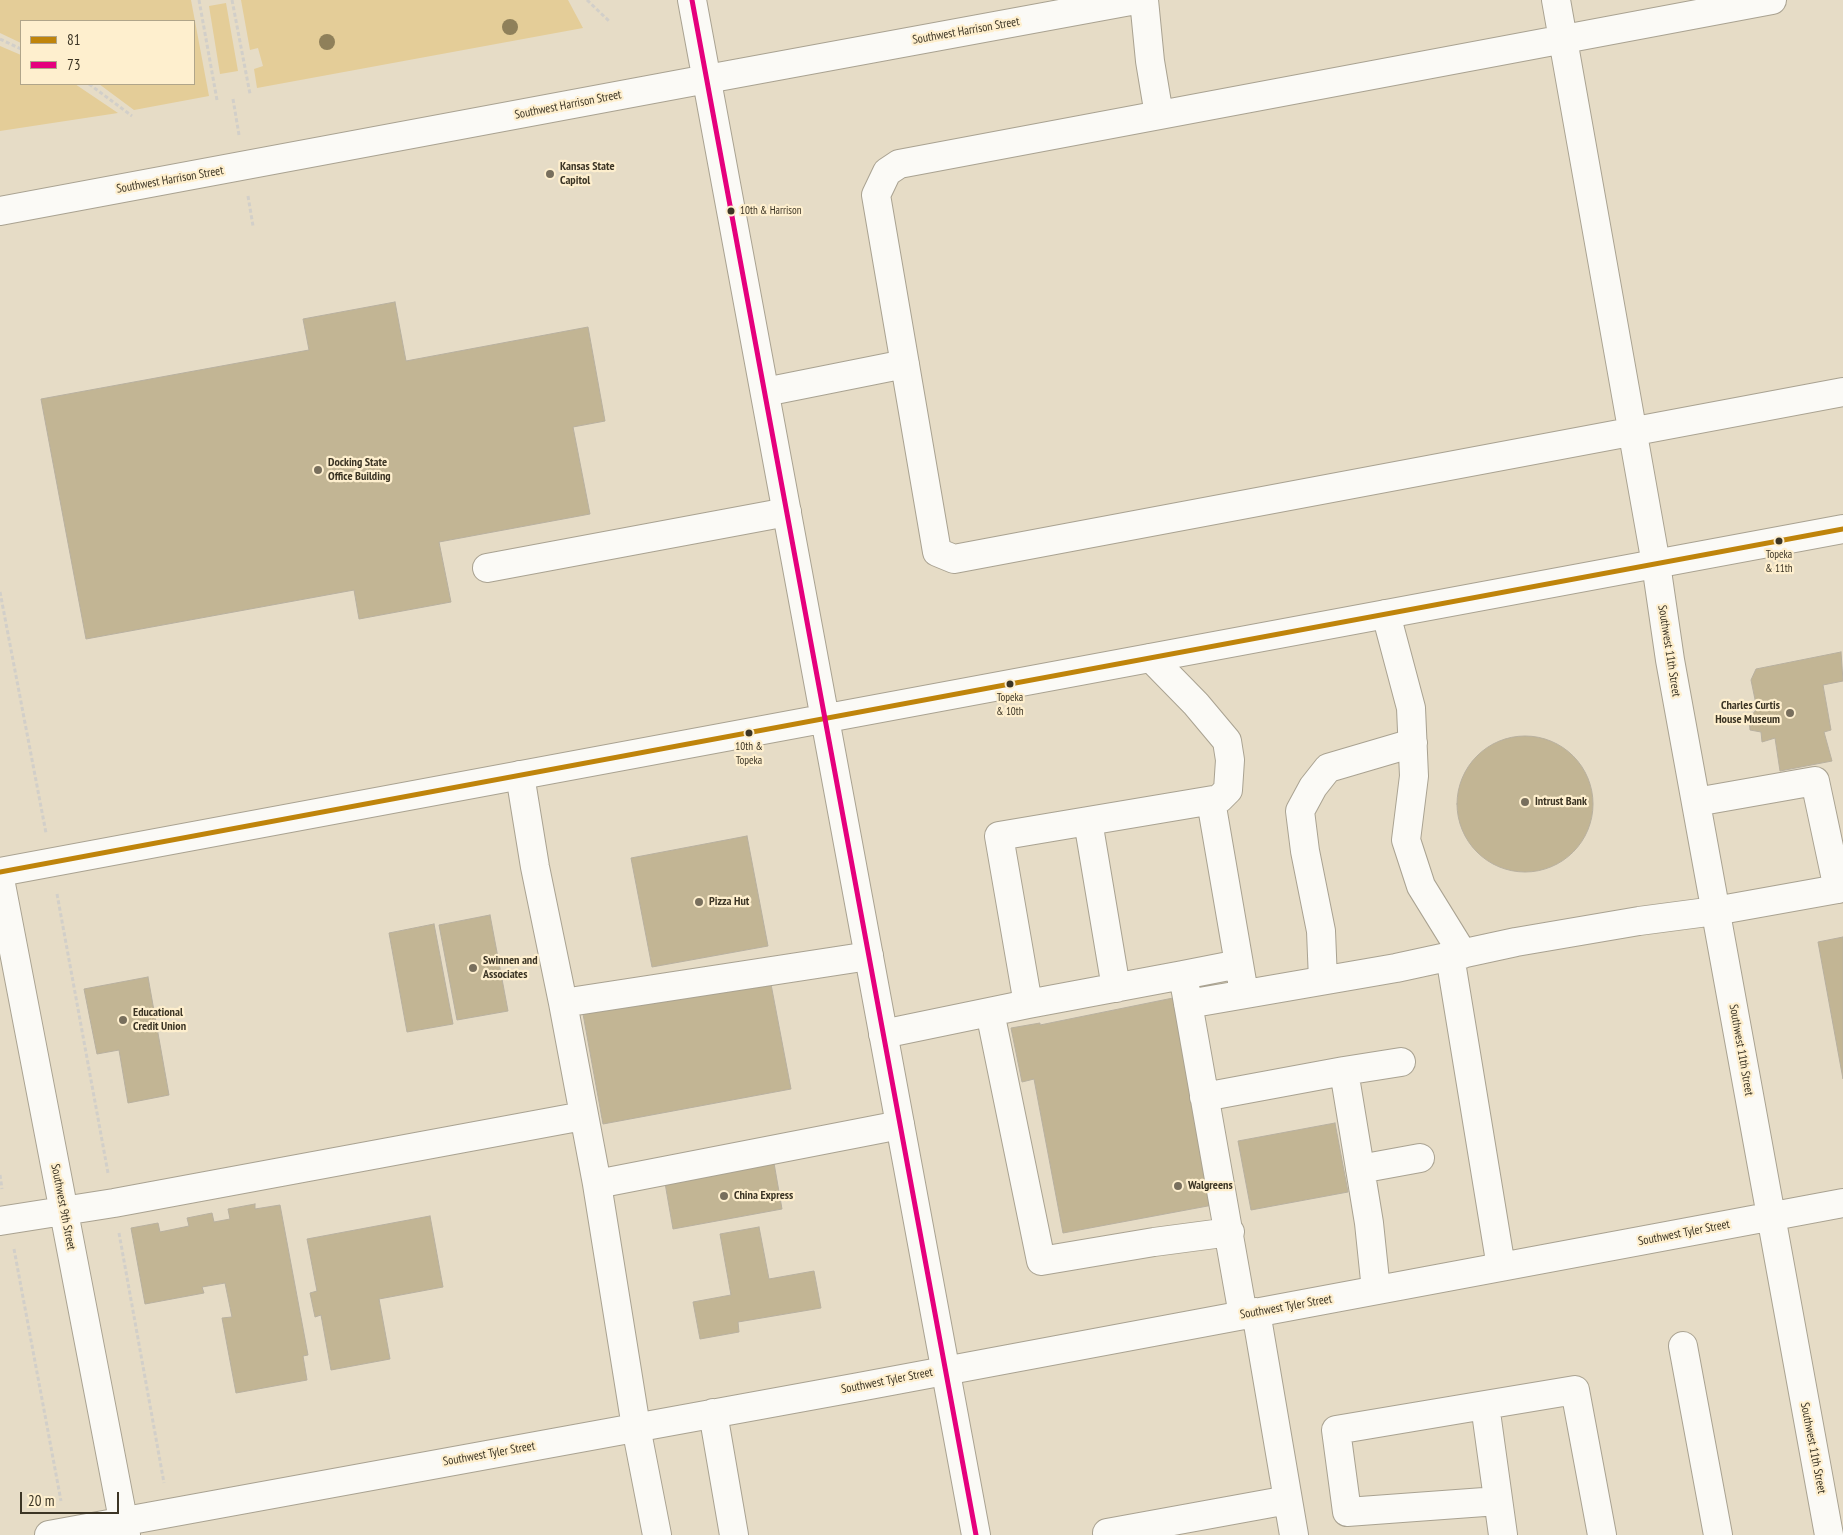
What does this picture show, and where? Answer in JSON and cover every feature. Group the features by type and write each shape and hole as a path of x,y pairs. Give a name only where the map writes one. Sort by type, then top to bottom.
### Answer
{"main road":[{"path":"692,0 976,1535"},
{"name":"Southwest Harrison Street","path":"0,211 1136,0"},
{"path":"1144,0 1150,61 1159,115"},
{"name":"Southwest 11th Street","path":"1556,0 1656,564 1670,660 1829,1535"},
{"path":"1772,0 899,164 887,172 876,195 937,552 954,559 1843,392"},
{"path":"765,392 905,364"},
{"path":"486,568 787,512"},
{"path":"0,872 1843,530"},
{"path":"1386,614 1411,708 1414,776 1406,840 1421,886 1456,955 1501,1267"},
{"path":"1028,1004 999,836 1211,801 1219,799 1228,790 1230,760 1227,742 1196,704 1151,658"},
{"path":"1323,980 1322,931 1305,851 1300,811 1313,787 1328,768 1413,743"},
{"path":"520,775 535,867 597,1184 636,1427 657,1535"},
{"path":"1188,1004 1396,968 1516,942 1715,911 1840,888 1815,782 1696,802"},
{"path":"1211,801 1244,993"},
{"path":"1088,821 1116,988"},
{"name":"Southwest 9th Street","path":"0,880 125,1528"},
{"path":"563,1003 869,956"},
{"path":"883,1034 1239,964"},
{"path":"1183,975 1204,1097 1217,1229 1250,1313 1294,1535"},
{"path":"990,1012 1040,1261 1159,1236 1217,1229"},
{"path":"1204,1097 1401,1062"},
{"path":"1344,1071 1360,1169 1376,1290"},
{"path":"4,1220 114,1203 584,1116"},
{"path":"597,1184 900,1125"},
{"path":"1360,1169 1420,1158"},
{"name":"Southwest Tyler Street","path":"58,1533 125,1528 169,1513 1843,1203"},
{"path":"1683,1346 1718,1535"},
{"path":"1498,1501 1347,1512 1336,1430 1575,1390 1602,1535"},
{"path":"1485,1405 1503,1535"},
{"path":"713,1413 734,1535"},
{"path":"1107,1533 1288,1500"},
{"path":"1835,1535 1843,1534"}],"path":[{"path":"199,0 217,100"},
{"path":"232,0 250,94"},
{"path":"587,0 609,22"},
{"path":"0,39 20,49"},
{"path":"90,85 132,116"},
{"path":"0,592 114,1203 169,1513"},
{"path":"0,1174 4,1220 58,1533"}],"shaded area":[{"path":"0,0 191,0 195,20 20,20 20,43 0,33"},
{"path":"241,0 568,0 583,28 257,88 254,69 263,66 258,48 250,50"},
{"path":"226,3 238,71 220,74 209,6"},
{"path":"195,21 209,96 134,110 100,85 195,85"},
{"path":"0,46 20,55 20,85 76,85 118,113 0,131"}],"building":[{"name":"Docking State Office Building","path":"395,302 406,361 588,327 605,421 573,427 590,514 439,542 451,602 359,619 354,590 86,639 41,399 309,350 303,319"},
{"name":"Charles Curtis House Museum","path":"1841,652 1843,681 1823,685 1831,730 1824,732 1832,761 1780,771 1775,738 1762,742 1761,732 1750,730 1749,718 1757,709 1751,680 1756,669"},
{"name":"Intrust Bank","path":"1525,736 1551,741 1563,747 1573,756 1582,766 1588,778 1593,804 1588,830 1582,842 1573,852 1563,861 1551,867 1525,872 1499,867 1487,861 1477,852 1468,842 1462,830 1457,804 1462,778 1468,766 1477,756 1487,747 1499,741"},
{"name":"Pizza Hut","path":"747,836 768,946 652,967 631,858"},
{"name":"Swinnen and Associates","path":"490,915 508,1011 457,1020 439,925"},
{"path":"434,924 453,1024 407,1032 389,933"},
{"path":"1843,937 1843,1079 1818,942"},
{"name":"Educational Credit Union","path":"148,977 169,1095 128,1103 119,1050 97,1054 84,989"},
{"path":"770,979 791,1089 603,1124 583,1014"},
{"name":"Walgreens","path":"1173,998 1213,1205 1063,1233 1034,1079 1022,1082 1011,1028 1040,1023 1040,1025"},
{"path":"1335,1123 1348,1192 1251,1210 1238,1141"},
{"name":"China Express","path":"774,1163 782,1209 673,1229 665,1183"},
{"path":"255,1204 255,1209 280,1205 308,1355 303,1356 307,1380 236,1393 222,1318 232,1317 225,1283 202,1287 204,1293 145,1304 131,1228 158,1223 160,1232 189,1226 187,1218 212,1213 214,1222 230,1219 228,1209"},
{"path":"430,1216 443,1287 379,1299 390,1359 331,1370 321,1315 315,1317 310,1293 317,1291 307,1239"},
{"path":"759,1227 769,1279 814,1271 821,1308 738,1322 739,1332 700,1339 693,1302 731,1295 720,1234"}],"transit line":[{"name":"73","path":"692,0 976,1535"},
{"name":"81","path":"0,872 1843,529"}],"place":[{"name":"Kansas State Capitol","path":"550,174"},
{"name":"10th & Harrison","path":"731,211"},
{"name":"Docking State Office Building","path":"318,470"},
{"name":"Topeka & 11th","path":"1779,541"},
{"name":"Topeka & 10th","path":"1010,684"},
{"name":"Charles Curtis House Museum","path":"1790,713"},
{"name":"10th & Topeka","path":"749,733"},
{"name":"Intrust Bank","path":"1525,802"},
{"name":"Pizza Hut","path":"699,902"},
{"name":"Swinnen and Associates","path":"473,968"},
{"name":"Educational Credit Union","path":"123,1020"},
{"name":"Walgreens","path":"1178,1186"},
{"name":"China Express","path":"724,1196"}]}
